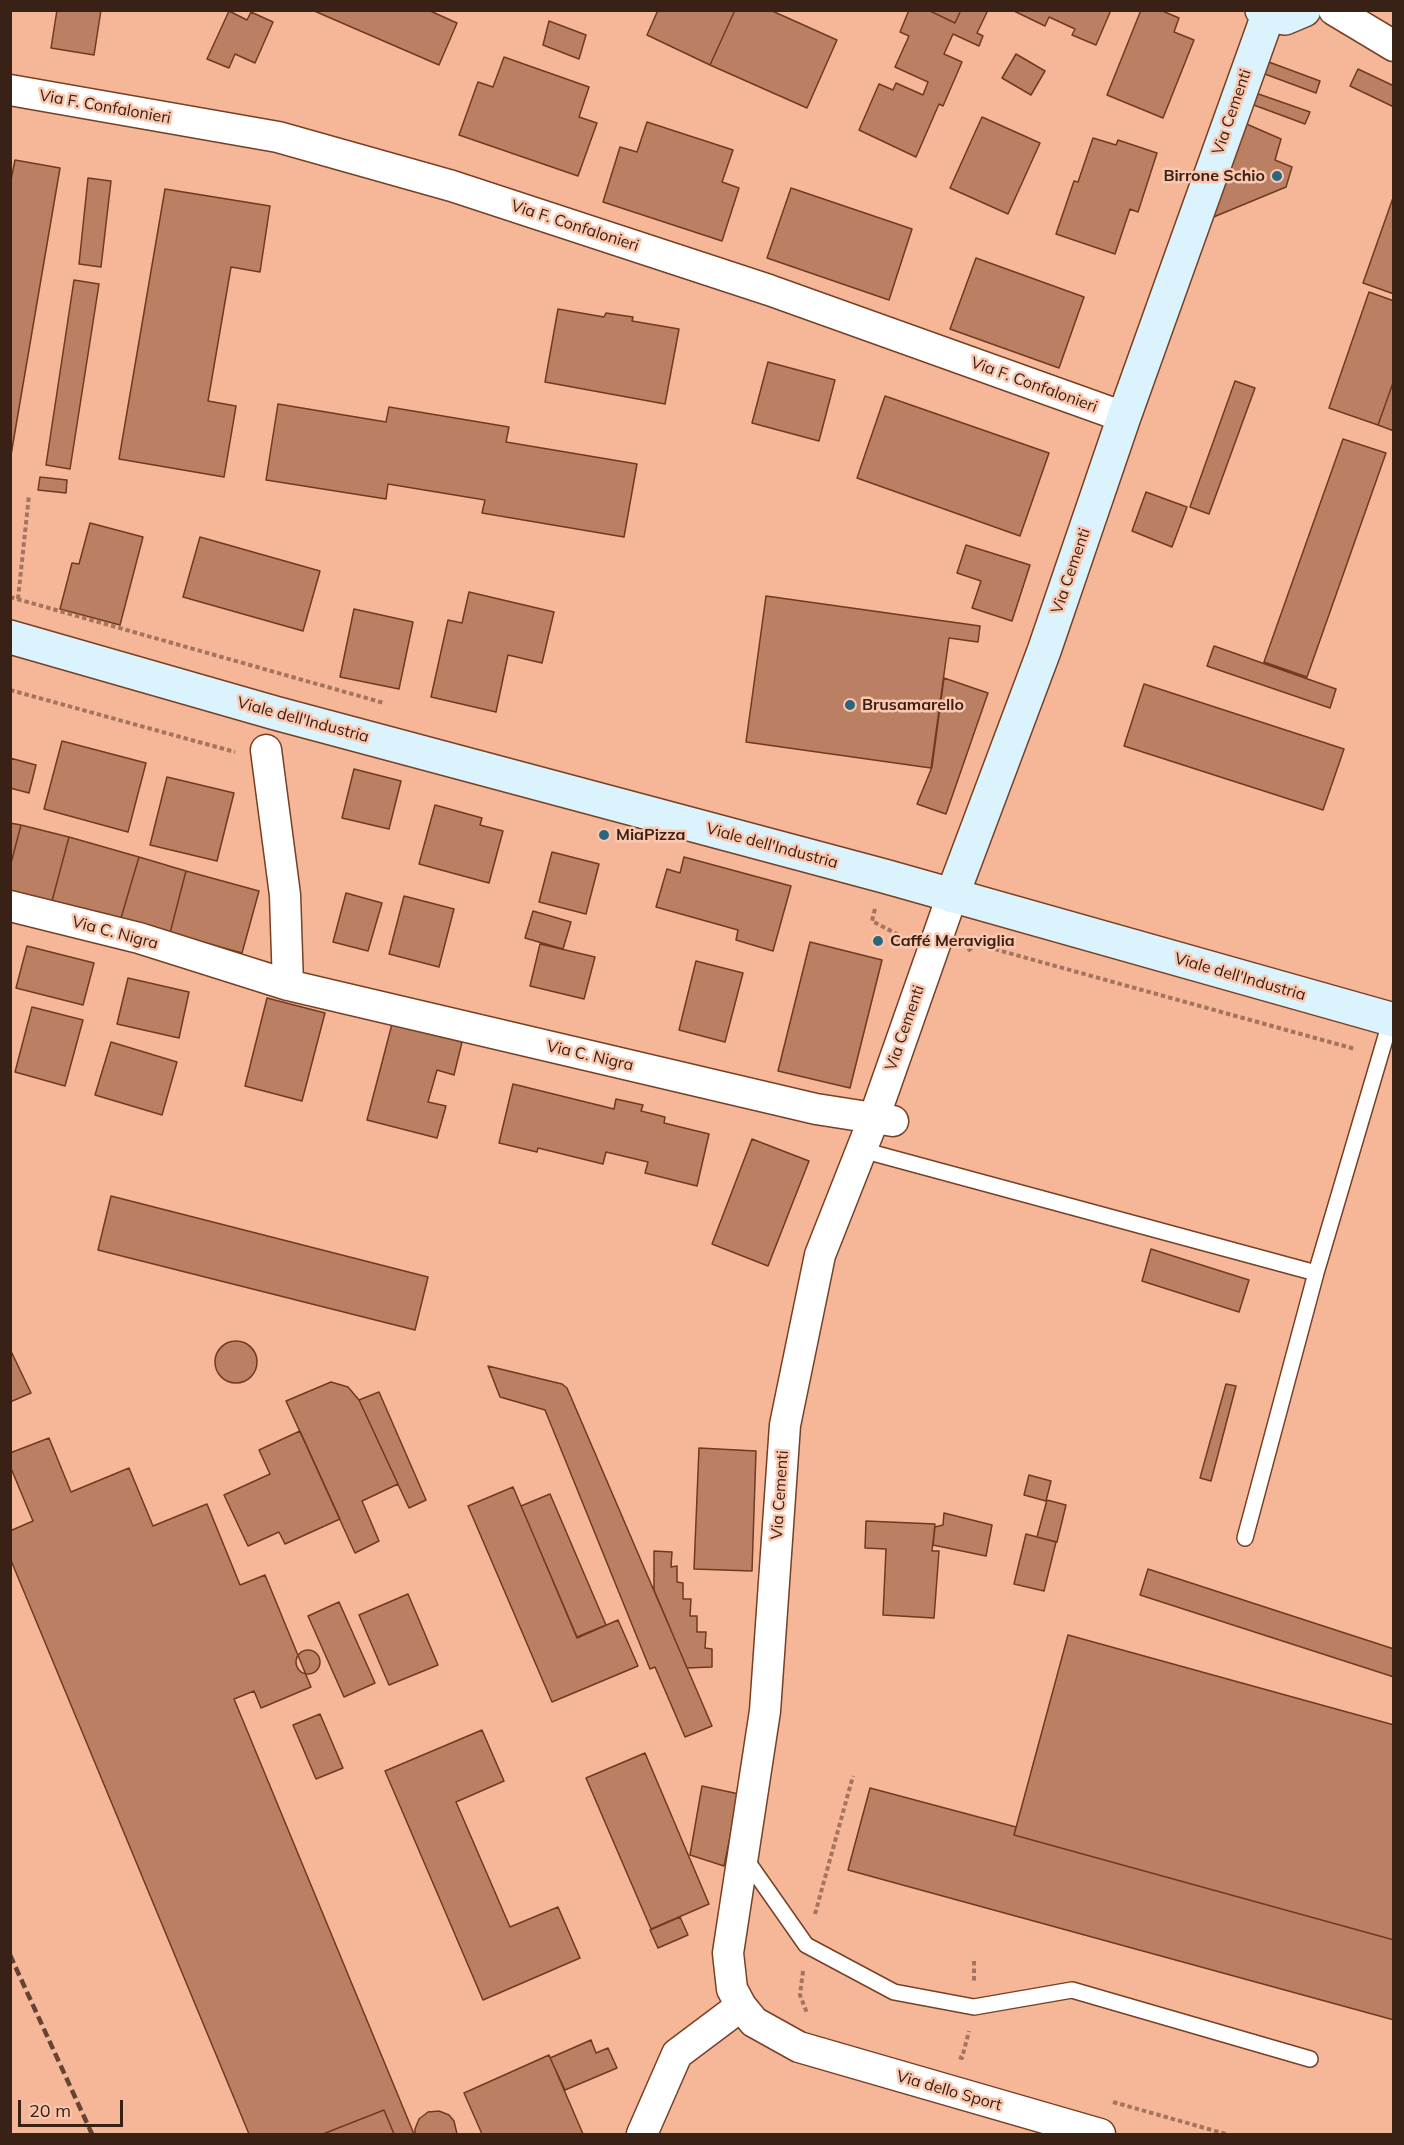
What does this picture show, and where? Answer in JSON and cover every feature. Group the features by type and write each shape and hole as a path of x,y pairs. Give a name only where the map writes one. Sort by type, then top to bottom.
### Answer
{"main road":[{"path":"1265,13 1285,18 1304,10"},
{"name":"Via Cementi","path":"952,896 1044,651 1265,13"},
{"name":"Viale dell'Industria","path":"10,637 275,713 952,896 1393,1020"}],"street":[{"path":"1334,10 1394,46"},
{"name":"Via F. Confalonieri","path":"10,90 278,137 452,186 769,290 1124,417"},
{"path":"267,755 285,895 288,985"},
{"name":"Via Cementi","path":"799,2047 754,2022 741,2006 732,1989 728,1953 765,1711 785,1425 820,1256 862,1150 884,1120 952,896"},
{"name":"Via C. Nigra","path":"10,906 139,938 288,985 816,1109 884,1120"},
{"path":"642,2134 677,2054 741,2006"},
{"name":"Via dello Sport","path":"799,2047 1100,2134"}],"lane":[{"path":"1245,1538 1316,1273 1380,1056 1393,1020"},
{"path":"862,1150 1316,1273"},
{"path":"743,1856 806,1945 894,1992 974,2007 1072,1990 1310,2059"}],"path":[{"path":"10,597 18,599 29,495"},
{"path":"10,690 267,755"},
{"path":"959,957 976,944 1380,1056"},
{"path":"799,2047 809,2018 800,1995 806,1945 853,1776"},
{"path":"951,2055 962,2058 974,2007 974,1961"}],"building":[{"path":"57,10 101,10 94,55 51,48"},
{"path":"312,10 428,10 457,23 439,65"},
{"path":"658,10 735,10 710,65 647,35"},
{"path":"735,10 770,10 837,40 807,108 710,65"},
{"path":"909,10 928,10 955,23 961,10 988,10 977,33 983,36 979,46 953,34 944,54 962,62 943,106 939,104 916,157 859,130 879,84 893,90 896,83 923,95 928,82 895,67 909,36 900,32"},
{"path":"928,10 961,10 955,23"},
{"path":"1012,10 1111,10 1096,45 1072,35 1075,29 1049,17 1045,26"},
{"path":"1141,10 1160,10 1179,18 1174,32 1194,40 1163,118 1107,95"},
{"path":"229,11 247,20 251,12 273,22 255,63 235,54 229,68 207,59"},
{"path":"549,21 586,35 579,59 543,45"},
{"path":"1016,54 1045,71 1031,95 1002,78"},
{"path":"504,57 589,87 579,117 597,123 578,176 459,135 478,82 493,87"},
{"path":"1258,58 1320,81 1316,93 1254,70"},
{"path":"1358,69 1394,86 1394,107 1350,86"},
{"path":"1247,90 1310,112 1305,124 1243,101"},
{"path":"982,117 1040,143 1008,214 950,188"},
{"path":"1235,119 1281,139 1275,160 1292,167 1286,187 1199,223"},
{"path":"647,122 733,150 722,182 739,188 722,241 603,202 620,147 637,152"},
{"path":"1093,138 1116,145 1118,140 1157,153 1138,212 1130,209 1115,254 1056,234 1074,181 1078,182"},
{"path":"15,160 60,168 11,455 10,185"},
{"path":"88,178 111,181 101,267 79,264"},
{"path":"791,188 912,229 889,300 767,258"},
{"path":"165,189 270,206 260,272 231,267 208,401 236,406 224,477 119,459"},
{"path":"1394,195 1394,294 1363,283"},
{"path":"976,258 1084,297 1059,368 950,329"},
{"path":"74,280 99,284 70,469 46,465"},
{"path":"1369,292 1394,301 1394,380 1378,425 1329,408"},
{"path":"558,309 604,317 606,313 633,317 632,321 679,329 665,404 545,382"},
{"path":"768,362 835,380 819,441 752,423"},
{"path":"1394,380 1394,431 1378,425"},
{"path":"1235,381 1255,388 1209,514 1190,507"},
{"path":"885,396 1049,453 1020,536 857,478"},
{"path":"278,404 386,422 389,407 509,427 506,442 637,464 624,537 482,513 485,500 388,484 386,499 266,480"},
{"path":"1343,439 1386,453 1307,677 1264,662"},
{"path":"40,477 67,480 66,493 38,490"},
{"path":"1146,492 1187,507 1172,547 1132,531"},
{"path":"90,523 143,537 120,625 60,609 72,563 79,564"},
{"path":"200,537 320,571 303,631 183,597"},
{"path":"966,545 1030,565 1012,621 972,608 981,581 957,573"},
{"path":"469,592 554,612 542,663 508,655 496,712 431,697 448,620 462,623"},
{"path":"766,596 980,626 978,642 949,638 931,768 746,742"},
{"path":"354,609 413,622 399,689 340,677"},
{"path":"1214,646 1336,689 1330,708 1207,666"},
{"path":"944,678 988,693 946,814 917,804 932,767"},
{"path":"1144,684 1344,749 1323,810 1124,746"},
{"path":"62,741 146,763 128,832 44,809"},
{"path":"10,758 36,765 29,793 10,788"},
{"path":"354,769 401,781 389,829 342,818"},
{"path":"167,777 234,793 217,861 150,845"},
{"path":"435,805 482,818 480,825 503,831 489,883 419,864"},
{"path":"10,823 21,825 10,867"},
{"path":"21,825 69,837 52,901 10,891 10,867"},
{"path":"69,837 139,857 121,918 52,901"},
{"path":"552,852 599,864 586,914 539,902"},
{"path":"139,857 186,871 170,933 121,918"},
{"path":"684,857 791,886 773,951 736,940 738,930 656,907 667,869 680,873"},
{"path":"186,871 259,891 242,953 170,933"},
{"path":"346,893 382,903 368,951 333,942"},
{"path":"404,896 454,909 439,967 389,954"},
{"path":"533,911 571,922 563,949 525,938"},
{"path":"810,942 882,960 850,1088 778,1071"},
{"path":"540,944 595,957 584,999 530,986"},
{"path":"27,946 94,963 83,1005 16,988"},
{"path":"696,961 743,973 725,1042 679,1030"},
{"path":"128,978 189,992 179,1038 117,1024"},
{"path":"267,998 325,1013 302,1101 245,1086"},
{"path":"32,1007 83,1020 65,1086 15,1072"},
{"path":"392,1024 462,1042 454,1075 437,1070 428,1102 446,1106 437,1138 367,1120"},
{"path":"111,1042 177,1062 162,1115 95,1095"},
{"path":"513,1084 614,1109 616,1099 643,1105 641,1111 665,1117 664,1123 709,1134 697,1186 645,1173 648,1162 606,1152 603,1164 538,1148 537,1152 499,1143"},
{"path":"752,1139 809,1161 768,1266 712,1244"},
{"path":"111,1196 428,1277 415,1330 98,1250"},
{"path":"1151,1249 1249,1280 1239,1312 1142,1281"},
{"path":"236,1341 244,1342 251,1347 256,1354 256,1370 251,1377 244,1382 236,1383 228,1382 221,1377 216,1370 215,1362 216,1354 221,1347 228,1342"},
{"path":"10,1349 31,1393 10,1402"},
{"path":"488,1366 562,1384 567,1388 712,1726 685,1737 655,1667 650,1669 545,1410 500,1397"},
{"path":"331,1382 348,1387 359,1400 398,1484 362,1501 379,1541 355,1553 286,1401"},
{"path":"1226,1384 1236,1386 1211,1481 1200,1478"},
{"path":"379,1392 426,1500 409,1508 359,1400"},
{"path":"300,1431 340,1519 285,1544 279,1532 248,1546 224,1495 270,1474 259,1450"},
{"path":"49,1438 71,1492 129,1468 153,1526 207,1504 240,1585 265,1575 311,1687 261,1708 254,1691 234,1699 414,2134 394,2134 384,2110 323,2134 249,2134 10,1558 10,1531 33,1521 10,1466 10,1453"},
{"path":"699,1448 756,1451 752,1571 694,1569"},
{"path":"1029,1475 1051,1481 1046,1501 1024,1495"},
{"path":"513,1487 577,1638 618,1620 638,1666 552,1702 468,1506"},
{"path":"550,1494 606,1625 577,1637 521,1506"},
{"path":"1047,1500 1066,1505 1057,1542 1037,1537"},
{"path":"944,1513 992,1525 986,1556 933,1545 935,1527 943,1525"},
{"path":"866,1521 935,1524 932,1551 939,1551 934,1618 883,1615 886,1549 865,1548"},
{"path":"1026,1534 1056,1542 1044,1591 1014,1584"},
{"path":"654,1551 672,1552 671,1567 677,1566 677,1582 683,1583 683,1599 691,1599 690,1616 697,1616 697,1632 706,1632 705,1648 712,1649 712,1667 687,1668 654,1590"},
{"path":"1148,1569 1394,1649 1394,1677 1140,1595"},
{"path":"408,1594 438,1665 389,1685 359,1615"},
{"path":"339,1602 375,1683 344,1697 308,1616"},
{"path":"1068,1635 1394,1725 1394,1940 1014,1835"},
{"path":"308,1650 316,1654 320,1662 316,1670 308,1674 300,1670 296,1662 300,1654"},
{"path":"320,1714 343,1768 316,1779 293,1725"},
{"path":"482,1730 504,1781 456,1802 510,1927 558,1907 580,1958 483,2000 385,1771"},
{"path":"645,1753 709,1904 651,1929 586,1778"},
{"path":"702,1786 739,1794 724,1866 690,1855"},
{"path":"870,1788 1016,1827 1014,1835 1394,1940 1394,2020 848,1870"},
{"path":"680,1917 688,1935 658,1948 650,1930"},
{"path":"591,2040 596,2053 608,2048 617,2068 565,2090 550,2058"},
{"path":"549,2055 583,2134 482,2134 464,2093"},
{"path":"384,2110 394,2134 323,2134"},
{"path":"439,2111 449,2115 454,2121 457,2134 415,2134 419,2119 428,2112"}],"railway":[{"path":"10,1955 92,2134"}],"place":[{"name":"Birrone Schio","path":"1277,176"},
{"name":"Brusamarello","path":"850,705"},
{"name":"MiaPizza","path":"604,835"},
{"name":"Caffé Meraviglia","path":"878,941"}]}
